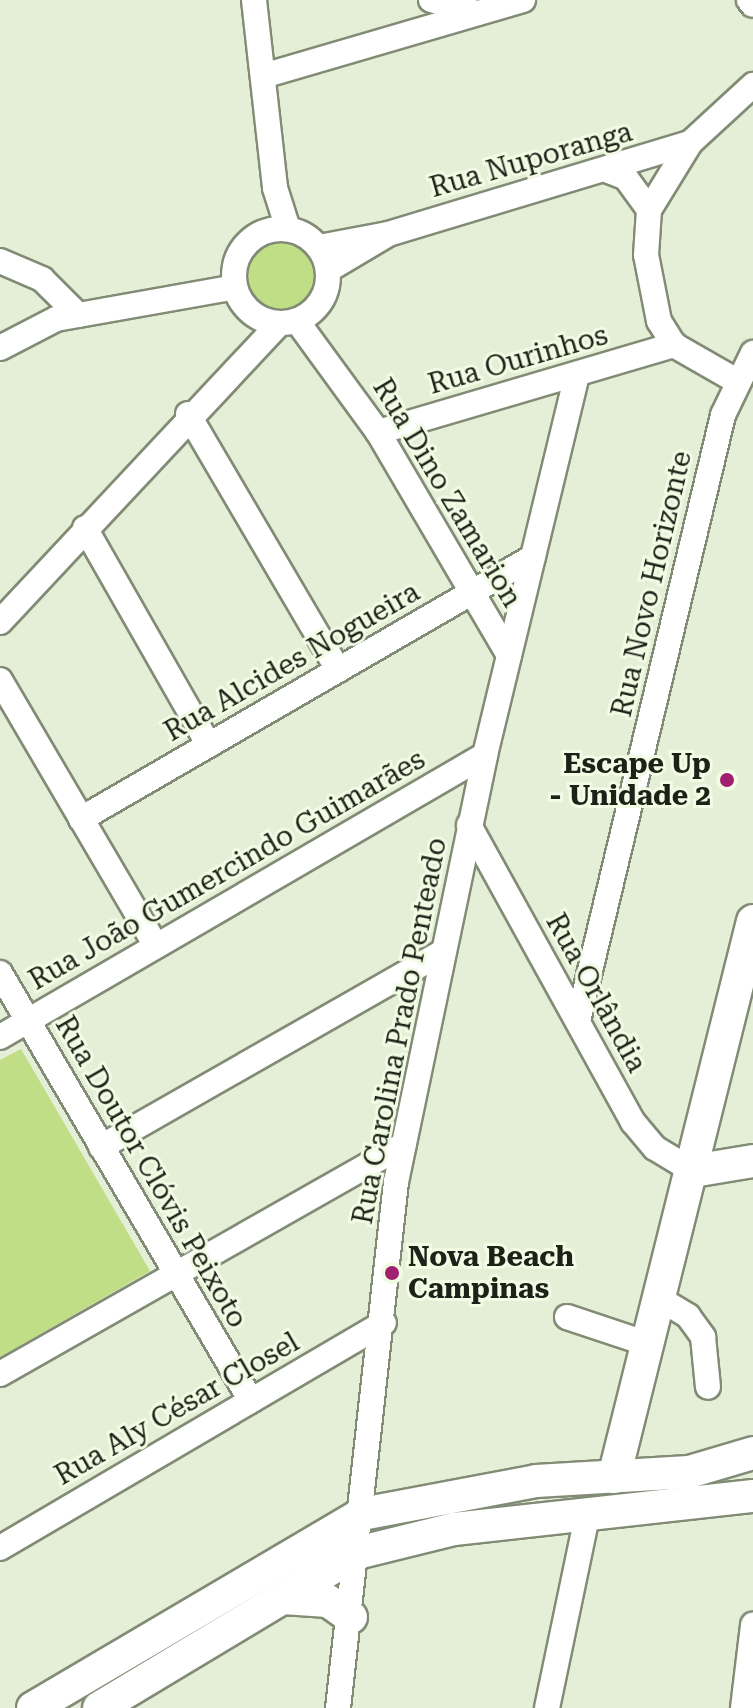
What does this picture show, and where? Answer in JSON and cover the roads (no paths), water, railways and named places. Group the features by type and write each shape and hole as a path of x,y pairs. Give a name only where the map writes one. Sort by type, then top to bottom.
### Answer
{"main road":[{"path":"614,1477 693,1171 753,921"},
{"path":"693,1171 753,1161"},
{"path":"33,1708 362,1514 449,1492 689,1472 749,1455 753,1495 454,1529 357,1553 99,1708"},
{"path":"449,1492 454,1529"},
{"path":"283,1598 328,1601 351,1617"}],"street":[{"path":"254,0 278,230"},
{"path":"431,0 479,13"},
{"path":"263,76 523,0"},
{"path":"749,0 753,5"},
{"path":"649,210 690,143 753,85"},
{"name":"Rua Nuporanga","path":"324,258 388,234 609,171 690,143"},
{"path":"609,171 632,184 649,210 651,290 674,345 735,380"},
{"path":"0,622 234,366 288,322 323,300 324,258 278,230"},
{"path":"278,230 237,259 235,287 250,312 288,322"},
{"path":"0,261 42,279 78,315"},
{"path":"0,348 24,331 78,315 235,287"},
{"name":"Rua Dino Zamarion","path":"323,300 332,363"},
{"path":"234,366 250,312"},
{"name":"Rua Dino Zamarion","path":"288,322 332,363 378,432 509,655"},
{"name":"Rua Ourinhos","path":"378,432 674,345"},
{"name":"Rua Novo Horizonte","path":"578,1021 735,380 753,353"},
{"name":"Rua Carolina Prado Penteado","path":"338,1708 351,1617 403,1145 469,825 577,374"},
{"path":"188,414 338,670"},
{"path":"85,528 209,745"},
{"name":"Rua Alcides Nogueira","path":"81,819 533,557"},
{"path":"0,680 156,946"},
{"name":"Rua João Gumercindo Guimarães","path":"0,1037 485,755"},
{"name":"Rua Orlândia","path":"469,825 633,1122 655,1148 693,1171"},
{"path":"101,1147 441,953"},
{"name":"Rua Doutor Clóvis Peixoto","path":"0,973 251,1401"},
{"path":"0,1374 403,1145"},
{"path":"660,1299 688,1316 703,1337 708,1387"},
{"path":"567,1317 648,1344"},
{"name":"Rua Aly César Closel","path":"0,1548 384,1323"},
{"path":"547,1708 587,1516"},
{"path":"743,1708 753,1625"}],"place":[{"name":"Escape Up - Unidade 2","path":"727,780"},
{"name":"Nova Beach Campinas","path":"392,1273"}]}
